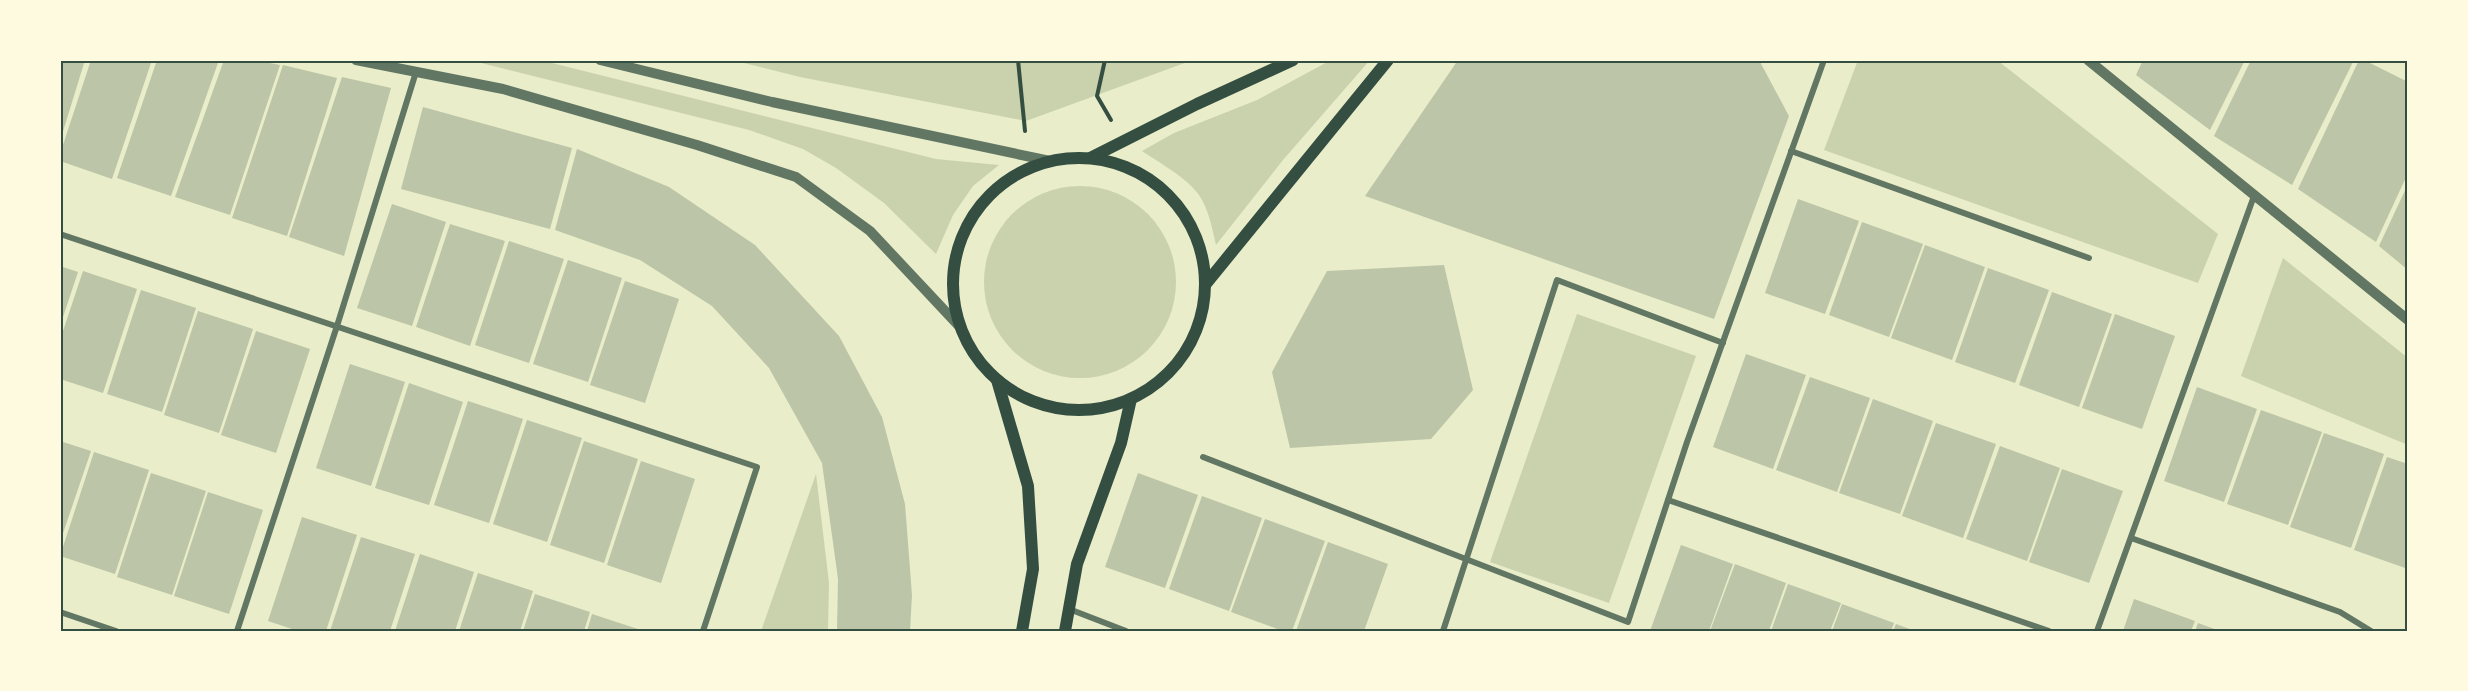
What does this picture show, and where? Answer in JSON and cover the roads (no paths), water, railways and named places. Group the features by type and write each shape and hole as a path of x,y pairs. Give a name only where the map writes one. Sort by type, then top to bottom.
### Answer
{"main road":[{"path":"1090,158 1197,104 1293,60"},
{"path":"1205,285 1388,60"},
{"path":"1090,158 1126,167 1158,186 1184,214 1200,248 1205,285 1200,320 1185,353 1162,380 1131,399 1097,409 1061,409 1027,399 997,380 975,356 960,327 952,292 955,257 967,224 989,195 1017,174 1050,161 1090,158"},
{"path":"997,380 1028,486 1033,569 1022,631"},
{"path":"1065,631 1077,564 1121,443 1131,399"}],"street":[{"path":"356,60 503,89 697,145 796,177 870,231 960,327"},
{"path":"600,60 772,102 1050,161"},
{"path":"1203,457 1628,622 1668,500 1824,60"},
{"path":"2088,60 2408,320"},
{"path":"237,631 337,326 416,72"},
{"path":"1791,151 2089,258"},
{"path":"2097,631 2254,196"},
{"path":"60,234 757,467 703,631"},
{"path":"1443,631 1557,280 1723,343"},
{"path":"1668,500 2049,631"},
{"path":"2131,538 2340,612 2371,631"},
{"path":"1069,609 1126,631"},
{"path":"60,612 116,631"}]}
